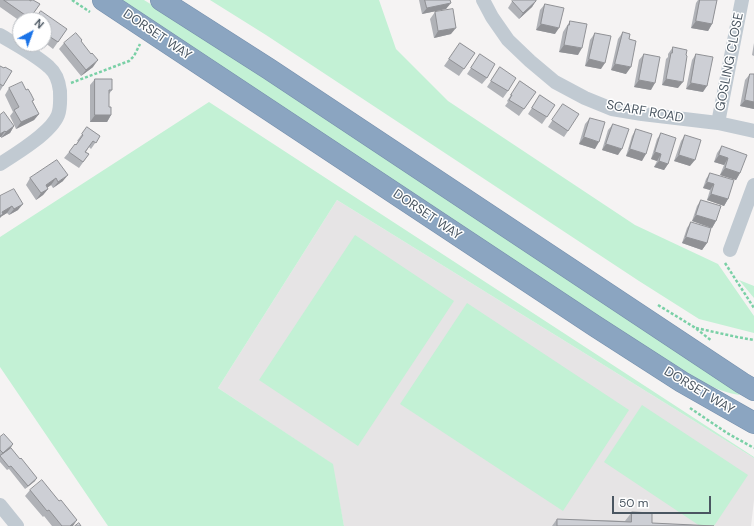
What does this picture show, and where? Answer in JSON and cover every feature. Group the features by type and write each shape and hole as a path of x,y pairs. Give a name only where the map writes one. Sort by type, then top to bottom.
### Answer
{"highway":[{"name":"DORSET WAY","path":"103,0 595,326 682,382 754,423"},
{"path":"161,0 750,387"}],"street":[{"name":"SCARF ROAD","path":"483,0 492,17 508,40 555,82 584,98 612,109 718,123 754,131"},
{"name":"GOSLING CLOSE","path":"718,123 742,0"},
{"path":"0,35 50,67 59,84 60,104 58,115 53,125 18,153 0,164"},
{"path":"730,242 754,185"},
{"path":"0,505 18,526"}],"path":[{"path":"67,84 129,60 134,56 140,45"},
{"path":"730,242 724,261 754,308"},
{"path":"694,327 754,340"}],"shaded area":[{"path":"337,200 754,458 754,500 751,526 344,526 332,464 218,388"}],"green space":[{"path":"116,0 144,0 165,13 729,383 740,395 722,391 713,387 672,364"},
{"path":"210,0 379,0 396,49 448,101 635,225 718,264 754,316 754,333 699,319 266,35"},
{"path":"209,102 754,458 337,200 218,388 333,464 344,526 108,526 0,367 0,237"},
{"path":"355,235 454,301 358,446 259,380"},
{"path":"739,280 754,286 754,298"},
{"path":"467,303 629,410 563,511 400,404"},
{"path":"642,405 748,475 714,526 700,526 604,462"}],"building":[{"path":"4,0 33,0 40,4 34,12 21,12"},
{"path":"425,0 450,0 451,3 427,8"},
{"path":"700,0 717,0 712,24 696,21"},
{"path":"512,1 536,1 523,13"},
{"path":"545,4 564,8 559,28 541,24"},
{"path":"453,9 456,28 438,31 435,12"},
{"path":"52,19 67,29 58,42 52,38"},
{"path":"570,21 587,24 582,48 564,45"},
{"path":"623,32 630,34 629,39 636,41 631,67 615,64"},
{"path":"76,33 91,54 92,53 98,60 86,70 64,43"},
{"path":"595,33 611,36 605,63 589,59"},
{"path":"460,43 475,53 464,69 449,59"},
{"path":"673,47 687,50 683,82 666,79"},
{"path":"480,54 495,64 487,78 471,68"},
{"path":"644,54 660,57 655,83 639,80"},
{"path":"696,54 713,57 707,86 691,83"},
{"path":"0,66 12,71 3,86 0,84"},
{"path":"500,67 516,78 508,91 491,81"},
{"path":"750,74 754,74 754,102 745,100"},
{"path":"95,79 112,79 112,90 109,90 109,107 111,107 111,115 95,115"},
{"path":"520,81 536,92 524,109 509,100"},
{"path":"22,82 26,90 28,89 31,94 34,100 32,101 39,114 21,122 14,110 19,107 9,88"},
{"path":"540,95 555,105 547,117 532,108"},
{"path":"563,104 579,114 568,131 552,120"},
{"path":"4,112 14,126 6,132 5,131 0,134 0,115"},
{"path":"590,118 605,122 599,142 584,137"},
{"path":"613,124 629,129 622,149 606,144"},
{"path":"87,127 100,136 96,143 93,141 85,152 89,154 83,162 69,152 75,144 76,145"},
{"path":"636,129 652,134 646,154 630,149"},
{"path":"661,133 676,138 668,164 659,161 661,154 655,152"},
{"path":"685,135 701,140 695,160 679,155"},
{"path":"722,146 747,155 740,173 725,168 728,158 719,155"},
{"path":"57,160 68,175 58,182 56,178 46,185 48,189 41,193 30,178"},
{"path":"710,173 734,180 728,199 711,194 714,184 707,182"},
{"path":"14,189 23,204 14,209 12,206 2,212 3,214 0,216 0,196"},
{"path":"701,200 721,206 716,221 696,215"},
{"path":"691,222 711,228 707,243 686,237"},
{"path":"4,434 13,444 3,453 0,450 0,437"},
{"path":"11,448 37,478 28,486 11,466 9,467 0,456"},
{"path":"42,480 77,520 70,526 62,526 49,510 47,511 30,490"},
{"path":"632,512 652,513 652,523 714,526 557,526 557,519 631,522"}]}
